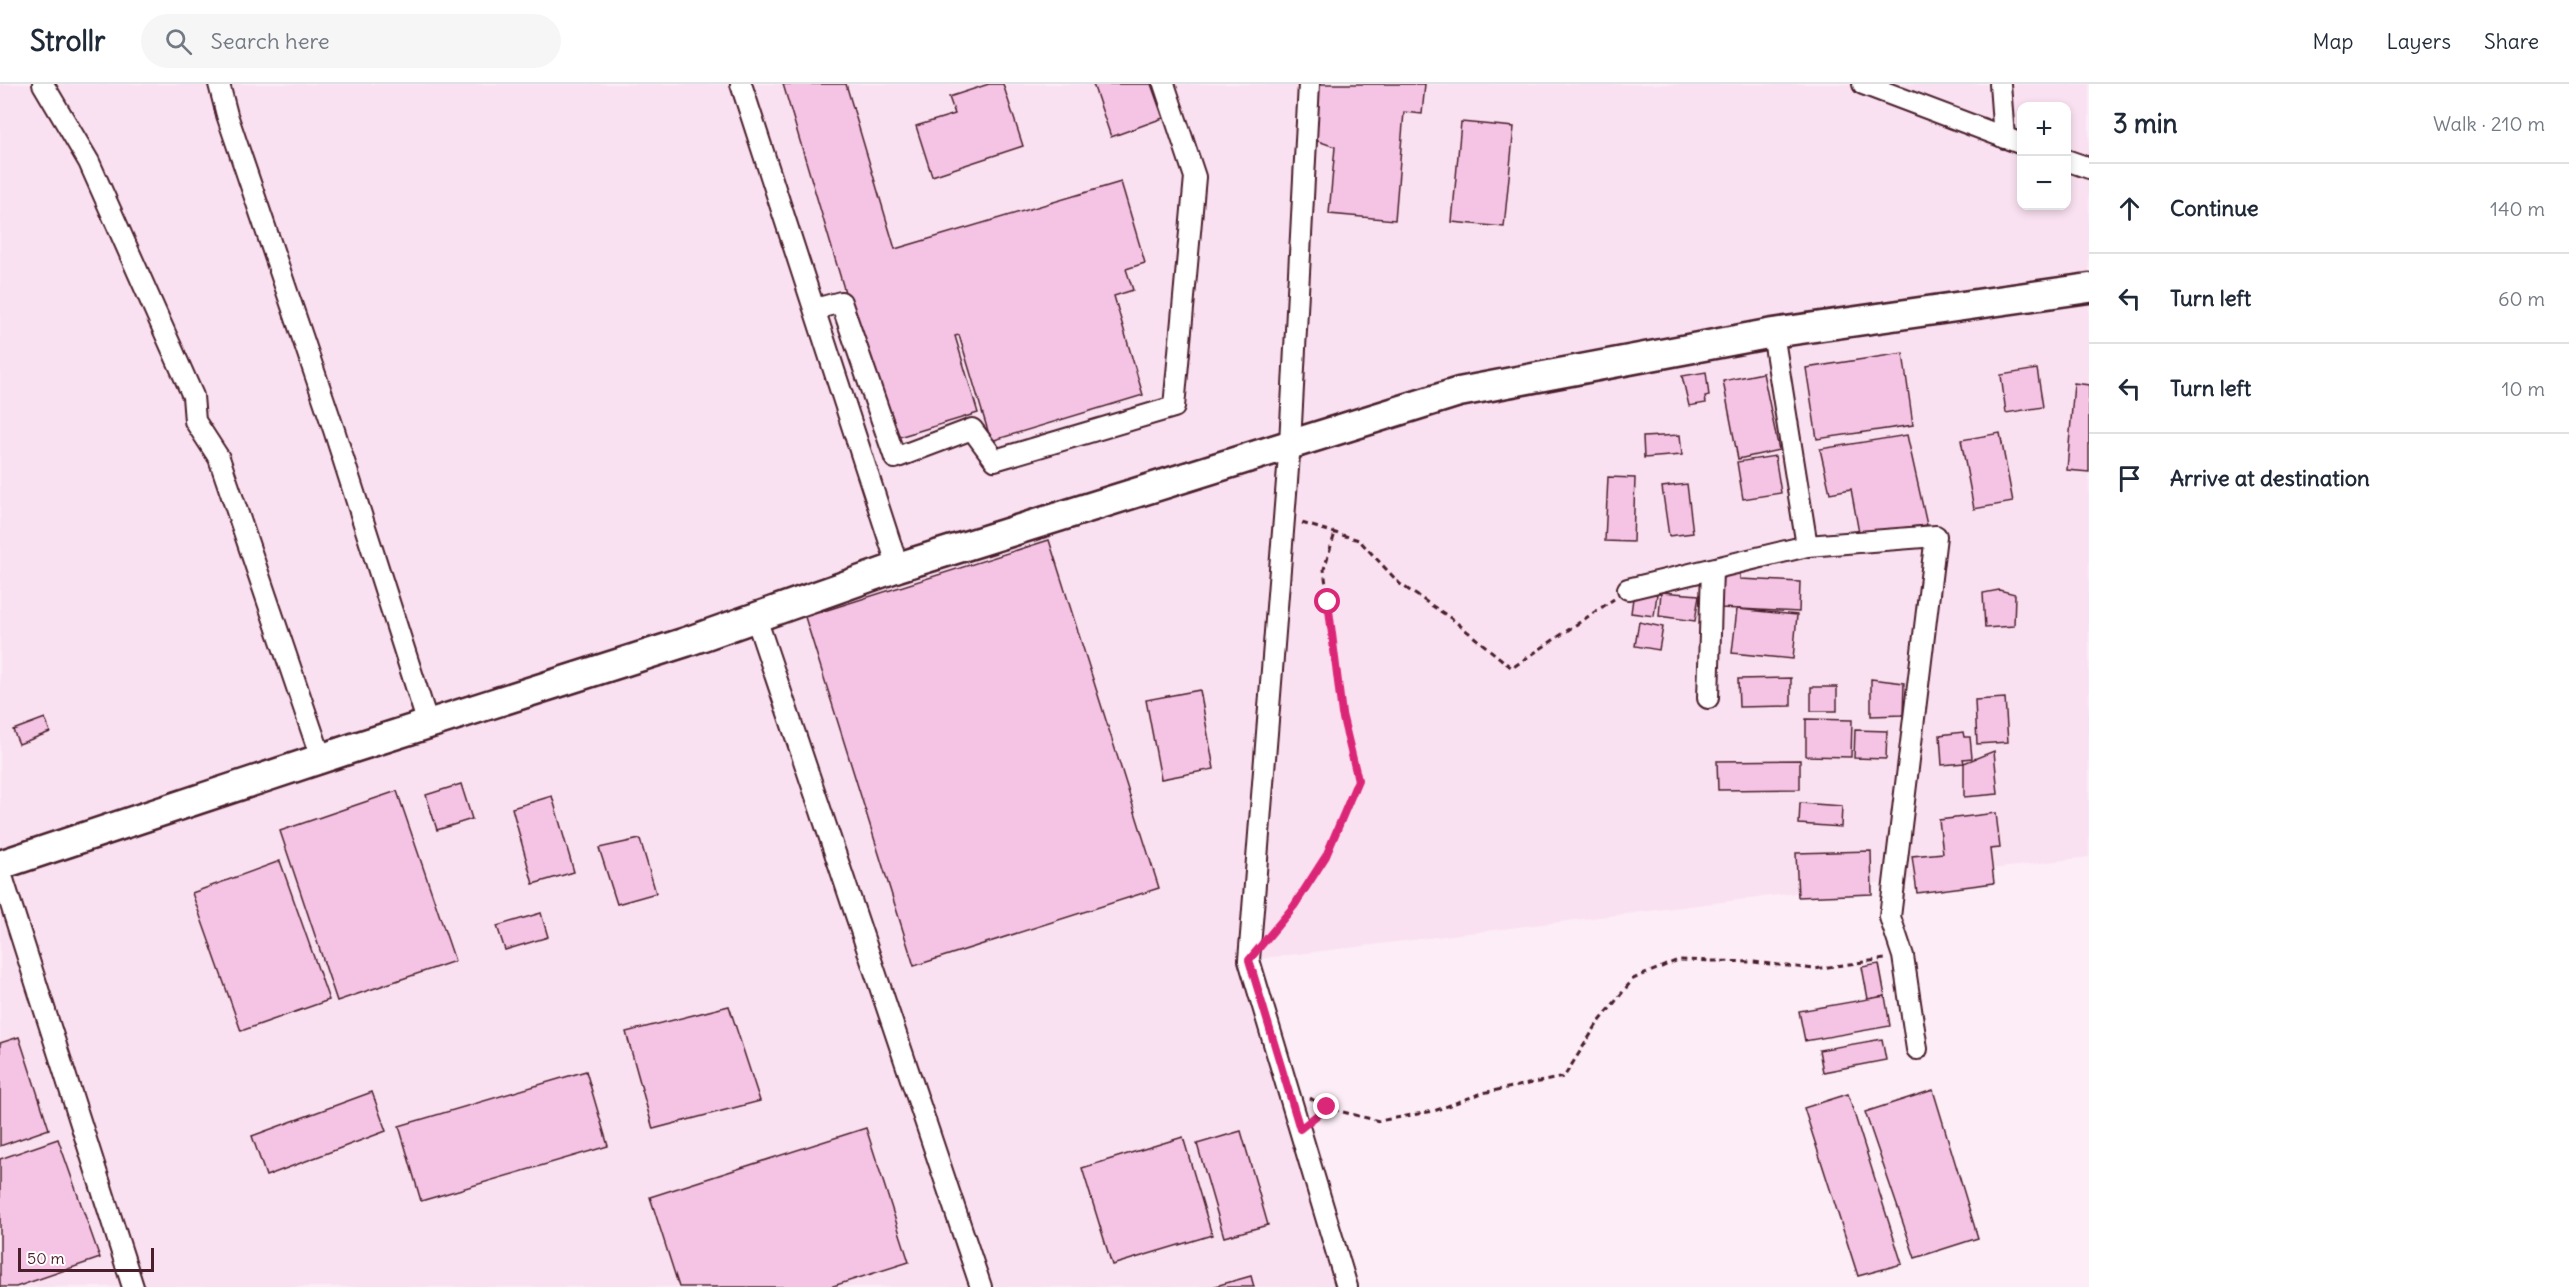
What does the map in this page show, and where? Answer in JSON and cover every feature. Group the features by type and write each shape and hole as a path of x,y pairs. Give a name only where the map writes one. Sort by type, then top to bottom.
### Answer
{"main road":[{"path":"0,865 321,758 686,642 755,615 898,567 1290,443 1460,392 1773,333 2089,288"}],"street":[{"path":"43,84 89,162 193,396 195,422 219,458 321,758"},
{"path":"219,84 227,116 338,441 428,724"},
{"path":"741,84 898,567"},
{"path":"815,309 841,302 895,458 972,429 995,460 1174,407 1195,177 1164,84"},
{"path":"1309,84 1290,443 1249,960 1347,1287"},
{"path":"1863,84 2013,141"},
{"path":"2000,84 2013,141"},
{"path":"2071,161 2089,168"},
{"path":"1773,333 1807,546"},
{"path":"1628,589 1807,546 1936,536 1890,917 1904,956 1917,1048"},
{"path":"1708,698 1712,569"},
{"path":"755,615 981,1287"},
{"path":"0,870 133,1287"}],"path":[{"path":"1284,517 1359,540 1400,584 1452,619 1512,668 1628,589"},
{"path":"1271,933 1294,906 1326,856 1358,780 1342,714 1324,569 1335,533"},
{"path":"1300,1129 1327,1107 1379,1120 1434,1111 1482,1092 1564,1077 1596,1026 1633,979 1678,960 1753,962 1814,969 1842,967 1904,956"}],"shaded area":[{"path":"0,84 2089,84 2089,857 1249,960 1347,1287 0,1287"}],"building":[{"path":"783,84 846,84 895,249 1121,182 1145,263 1126,269 1133,290 1114,296 1143,395 991,441 959,335 955,336 978,413 889,440"},
{"path":"989,84 1003,84 1023,146 932,176 916,126 955,114 949,97"},
{"path":"1093,84 1151,84 1163,118 1111,137"},
{"path":"1320,84 1425,84 1422,114 1404,112 1395,220 1329,214 1335,147 1315,140"},
{"path":"1461,122 1514,127 1504,227 1452,222"},
{"path":"1903,353 1913,425 1817,439 1806,368"},
{"path":"2037,369 2043,407 2006,413 2001,375"},
{"path":"1706,372 1709,396 1705,397 1706,403 1689,406 1682,376"},
{"path":"1763,373 1779,450 1738,459 1723,381"},
{"path":"2074,383 2089,385 2089,472 2067,470"},
{"path":"2000,433 2013,502 1974,509 1961,440"},
{"path":"1680,435 1682,455 1644,458 1643,437"},
{"path":"1907,435 1927,525 1859,533 1851,489 1830,493 1820,449"},
{"path":"1775,456 1781,493 1743,499 1737,462"},
{"path":"1608,477 1635,478 1633,542 1605,541"},
{"path":"1687,484 1693,533 1669,536 1662,487"},
{"path":"1049,540 1159,888 914,966 805,617"},
{"path":"1723,570 1740,571 1740,579 1800,582 1799,612 1721,608"},
{"path":"1999,590 2015,594 2014,626 1985,628 1983,593"},
{"path":"1634,591 1657,594 1654,616 1631,613"},
{"path":"1661,592 1699,595 1695,621 1659,616"},
{"path":"1737,609 1797,615 1793,659 1732,653"},
{"path":"1639,622 1663,627 1659,650 1635,646"},
{"path":"1791,678 1791,706 1739,707 1738,679"},
{"path":"1871,679 1904,683 1903,715 1871,716"},
{"path":"1811,687 1837,687 1837,711 1811,711"},
{"path":"1200,690 1214,769 1161,779 1146,700"},
{"path":"2005,698 2008,742 1977,744 1975,700"},
{"path":"45,718 50,732 19,744 13,730"},
{"path":"1806,719 1852,720 1851,757 1806,756"},
{"path":"1855,730 1887,731 1886,759 1854,758"},
{"path":"1963,732 1964,737 1970,737 1972,758 1963,759 1964,763 1942,765 1940,735"},
{"path":"1994,751 1998,794 1964,797 1964,763"},
{"path":"1800,760 1800,789 1718,790 1717,761"},
{"path":"461,784 472,819 437,830 426,795"},
{"path":"397,791 455,961 337,1001 280,831"},
{"path":"552,796 574,872 533,884 512,808"},
{"path":"1800,803 1842,806 1841,827 1799,824"},
{"path":"1996,813 2000,848 1990,849 1994,883 1917,893 1912,856 1943,853 1939,820"},
{"path":"640,839 656,893 617,904 599,848"},
{"path":"1871,851 1872,894 1798,897 1796,853"},
{"path":"280,861 329,1000 241,1031 192,893"},
{"path":"541,913 548,937 505,950 497,926"},
{"path":"1879,964 1885,996 1868,999 1862,967"},
{"path":"1885,996 1890,1026 1805,1041 1799,1011"},
{"path":"729,1006 760,1101 653,1129 626,1032"},
{"path":"19,1037 49,1129 0,1146 0,1043"},
{"path":"1882,1039 1886,1060 1823,1072 1819,1050"},
{"path":"586,1071 608,1146 421,1201 399,1126"},
{"path":"1933,1090 1978,1238 1915,1258 1865,1112"},
{"path":"372,1092 386,1131 266,1176 252,1136"},
{"path":"1848,1094 1902,1264 1858,1276 1804,1108"},
{"path":"866,1128 909,1262 830,1287 679,1287 650,1197"},
{"path":"1241,1131 1268,1225 1224,1237 1197,1144"},
{"path":"1183,1137 1212,1235 1112,1265 1082,1168"},
{"path":"58,1139 100,1258 16,1287 0,1287 0,1159"},
{"path":"1251,1276 1254,1287 1212,1287"}],"route":[{"path":"1327,1107 1300,1129 1249,960 1294,906 1326,856 1358,780 1342,714 1328,602"}]}
